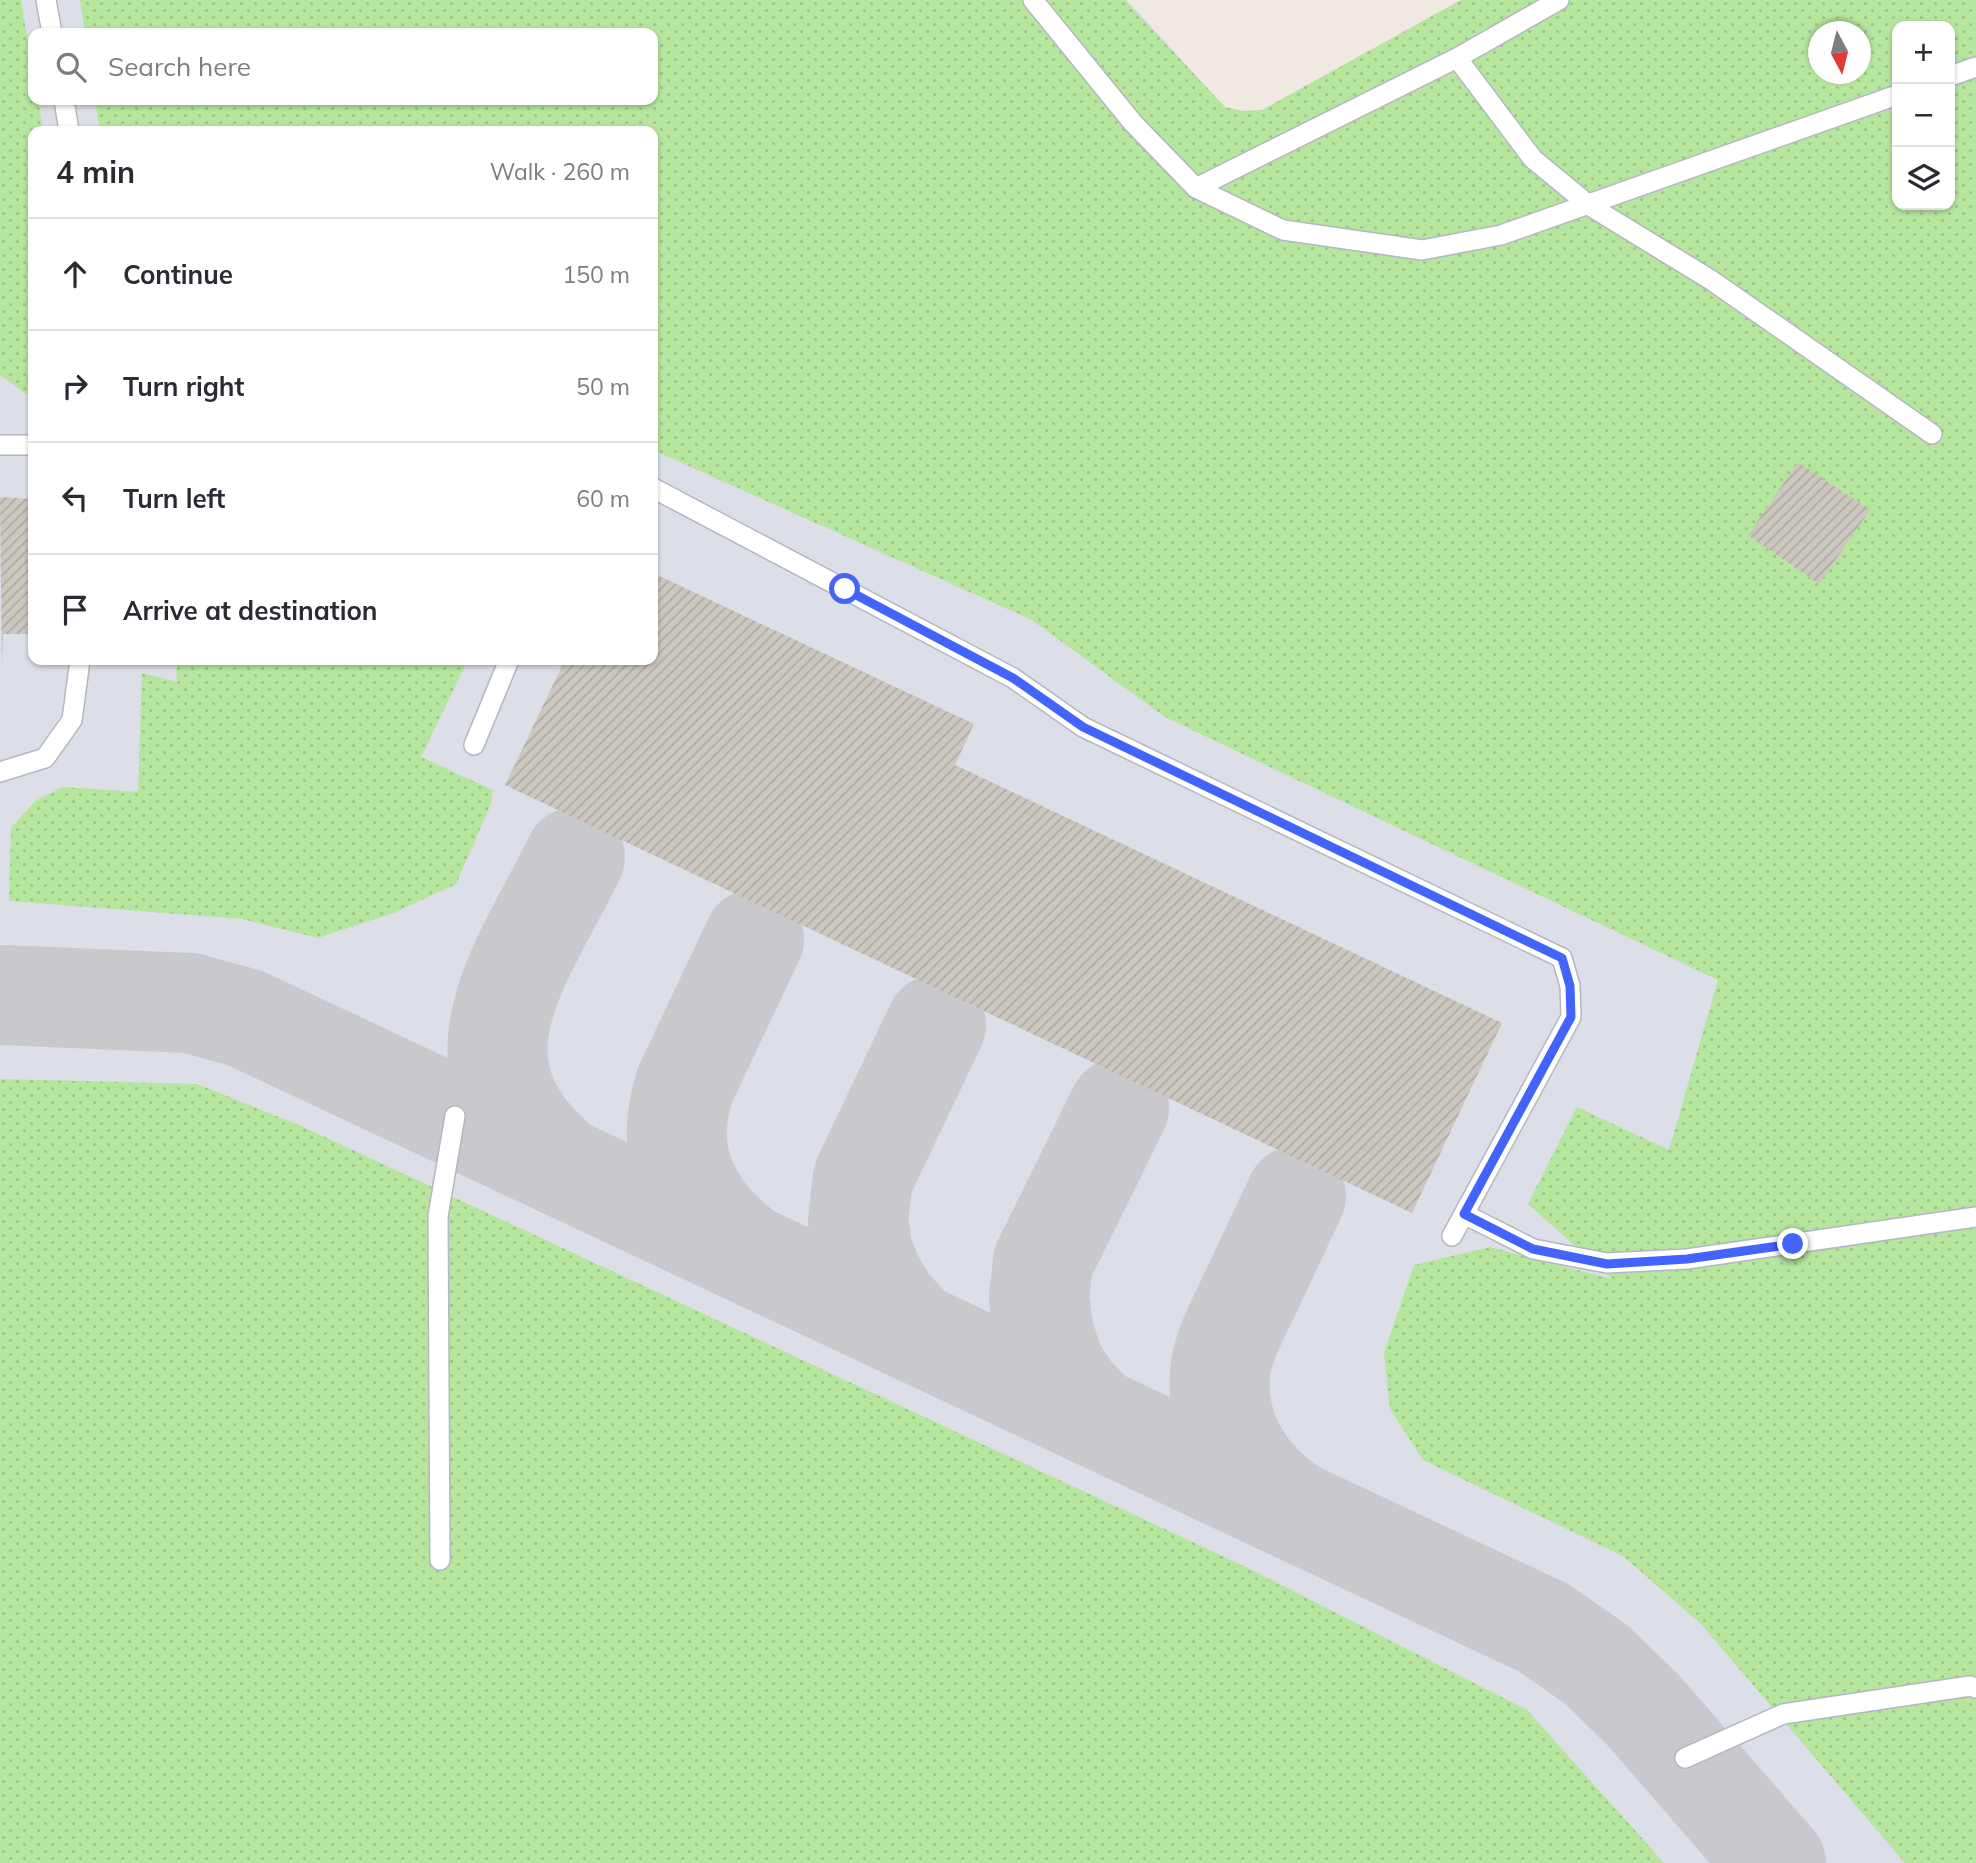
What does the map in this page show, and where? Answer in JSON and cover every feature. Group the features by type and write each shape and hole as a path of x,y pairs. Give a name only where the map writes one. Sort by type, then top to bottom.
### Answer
{"lane":[{"path":"46,0 51,28"},
{"path":"1033,0 1133,123 1196,188 1283,230 1422,250 1501,235 1590,206 1892,97"},
{"path":"1196,188 1457,58 1559,0"},
{"path":"1457,58 1533,159 1590,206 1711,280 1932,434"},
{"path":"1955,74 1976,67"},
{"path":"65,105 68,126"},
{"path":"0,445 28,445"},
{"path":"658,491 1013,678 1083,727 1562,958 1570,986 1571,1017 1452,1237"},
{"path":"0,772 45,758 72,720 79,665"},
{"path":"474,745 507,665"},
{"path":"440,1560 438,1216 455,1116"},
{"path":"1464,1214 1533,1249 1607,1264 1687,1259 1976,1217"},
{"path":"1685,1758 1783,1714 1970,1686 1976,1688"}],"shaded area":[{"path":"0,0 1127,0 1225,107 1242,111 1262,110 1461,0 1976,0 1976,1863 0,1863"}],"green space":[{"path":"0,0 21,0 28,43 28,105 39,105 42,126 28,126 28,395 0,375"},
{"path":"80,0 1125,0 1225,107 1242,111 1262,110 1461,0 1976,0 1976,1863 1905,1863 1701,1624 1623,1556 1423,1460 1390,1409 1384,1353 1414,1265 1490,1247 1612,1279 1528,1204 1577,1107 1669,1150 1718,980 1165,717 1032,620 658,452 658,126 99,126 96,105 658,105 658,28 84,28"},
{"path":"176,665 466,665 421,757 493,790 491,804 456,884 396,912 318,938 242,919 9,901 11,828 35,801 63,787 138,792 142,673 177,682"},
{"path":"0,1079 197,1084 299,1125 1248,1568 1527,1710 1664,1863 0,1863"}],"building":[{"path":"1798,462 1870,510 1819,584 1748,535"},
{"path":"0,497 28,499 28,634 3,634 2,668"},
{"path":"658,575 974,724 955,765 1502,1023 1412,1213 505,785 563,665 658,665"}],"taxiway":[{"path":"563,1167 526,1129 505,1091 498,1054 502,1016 514,978 575,857"},
{"path":"745,1252 725,1235 695,1199 685,1179 677,1135 685,1085 754,939"},
{"path":"0,995 190,1003 245,1018 1544,1628 1597,1665 1644,1711 1776,1863"},
{"path":"913,1331 888,1303 874,1280 863,1253 858,1220 863,1178 936,1025"},
{"path":"1095,1417 1072,1393 1055,1367 1044,1334 1039,1298 1043,1262 1119,1108"},
{"path":"1294,1510 1262,1484 1238,1452 1223,1414 1220,1372 1227,1343 1296,1196"}],"route":[{"path":"845,589 1013,678 1083,727 1562,958 1570,986 1571,1017 1464,1214 1533,1249 1607,1264 1687,1259 1793,1244"}]}
